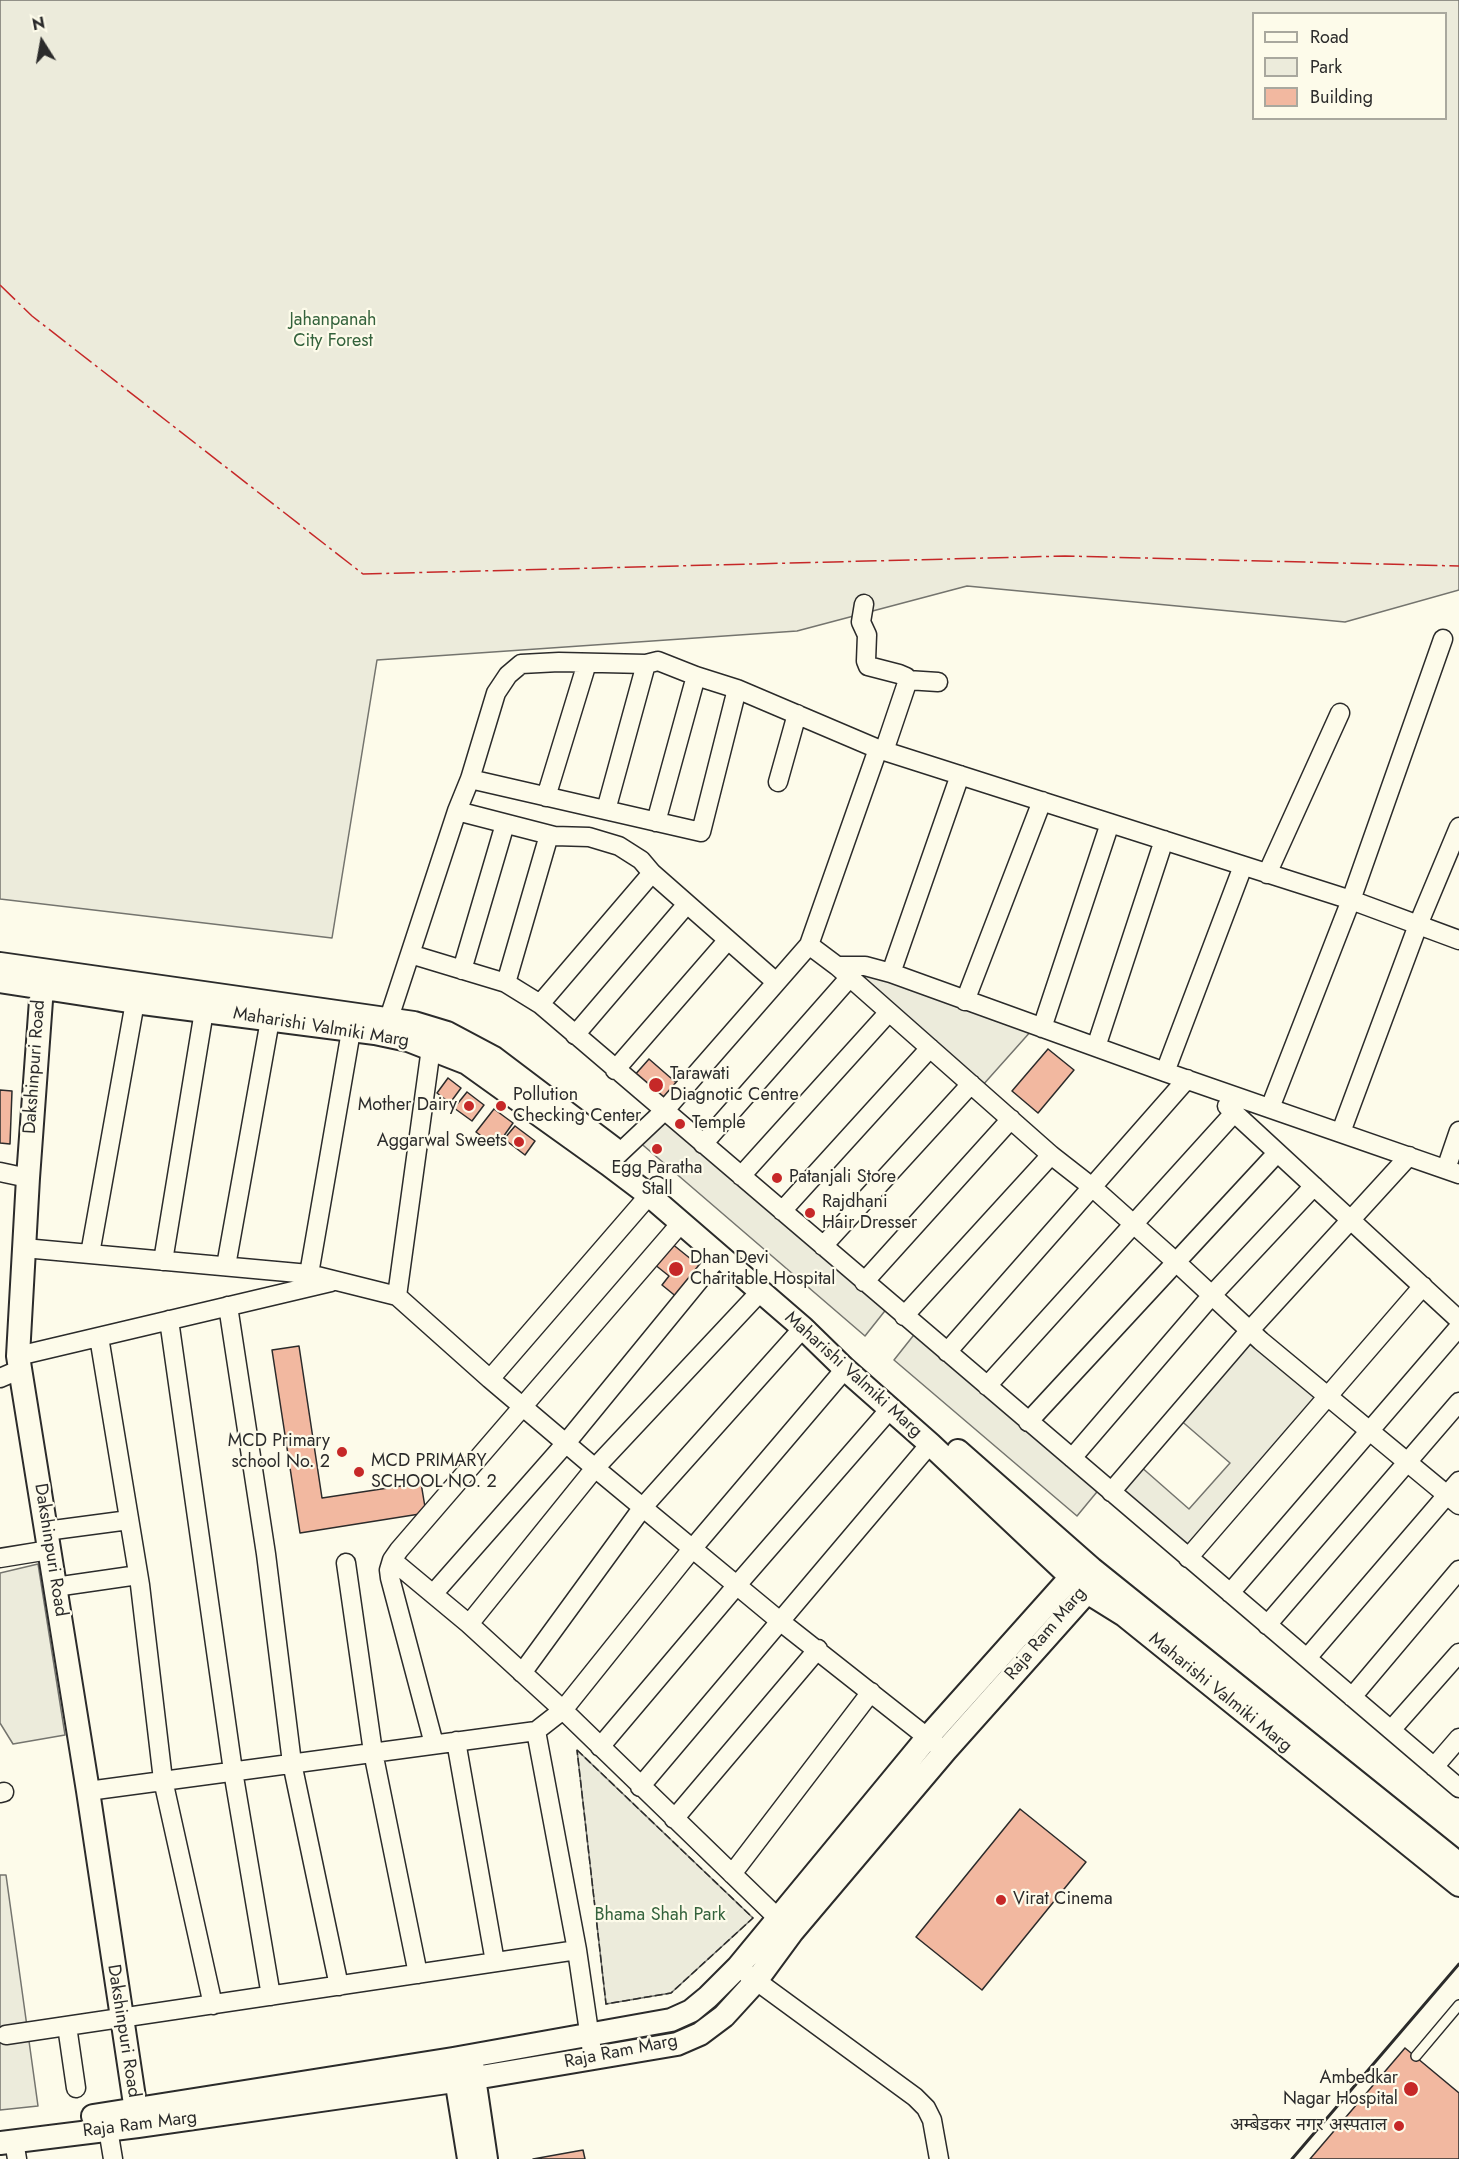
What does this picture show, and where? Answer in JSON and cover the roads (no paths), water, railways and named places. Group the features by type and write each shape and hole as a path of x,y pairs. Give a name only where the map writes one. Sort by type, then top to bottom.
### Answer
{"street":[{"path":"864,604 861,622 867,635 866,661 868,666 899,674 907,680 938,682"},
{"path":"1270,1108 1351,900 1443,639"},
{"path":"387,1027 457,811 470,779 496,693 508,675 521,664 646,664 658,661 737,689 881,750 1351,900 1459,940"},
{"path":"546,797 587,663"},
{"path":"606,810 646,664"},
{"path":"656,822 696,676"},
{"path":"614,1159 664,1111 809,945 907,680"},
{"path":"470,779 701,832 737,689"},
{"path":"1267,873 1340,713"},
{"path":"778,782 796,714"},
{"path":"891,973 960,775"},
{"path":"965,1001 1042,801"},
{"path":"457,811 549,835 589,837 619,846 641,860 652,873 776,982"},
{"path":"1042,1028 1110,823"},
{"path":"462,970 505,824"},
{"path":"1341,1132 1418,925 1459,827"},
{"path":"506,983 549,835"},
{"path":"1096,1047 1164,840"},
{"path":"1165,1072 1243,866"},
{"path":"540,1004 652,873"},
{"path":"575,1035 687,904"},
{"path":"615,1070 727,940"},
{"path":"809,945 844,971 1327,1396 1408,1462 1455,1493 1308,1658"},
{"path":"410,954 506,983 540,1004 1459,1788"},
{"name":"Maharishi Valmiki Marg","path":"0,964 42,980 135,1002 351,1031 387,1027"},
{"path":"703,1144 844,971 865,966 891,973 1165,1072 1453,1171 1459,1131"},
{"name":"Maharishi Valmiki Marg","path":"0,981 42,980 387,1027 408,1040 434,1039 614,1159 653,1191 1083,1579 1459,1864"},
{"name":"Dakshinpuri Road","path":"42,980 24,1248 13,1368 48,1540 137,2118"},
{"path":"90,1254 135,1002"},
{"path":"163,1261 204,1011"},
{"path":"741,1176 889,1012"},
{"path":"226,1266 270,1020"},
{"path":"309,1274 351,1031"},
{"path":"397,1296 434,1039"},
{"path":"782,1211 930,1048"},
{"path":"947,1352 1186,1079"},
{"path":"823,1246 971,1084"},
{"path":"1204,1085 1459,1320"},
{"path":"987,1386 1234,1113"},
{"path":"864,1282 1011,1119"},
{"path":"1028,1422 1277,1153"},
{"path":"904,1316 1051,1155"},
{"path":"1111,1492 1250,1330 1409,1156"},
{"path":"0,1172 28,1178"},
{"path":"1072,1458 1212,1295 1314,1186"},
{"path":"490,1379 653,1191"},
{"name":"Maharishi Valmiki Marg","path":"653,1191 681,1223 803,1328 845,1370 1124,1615 1459,1885"},
{"path":"434,1744 390,1578 389,1570 392,1560 681,1223"},
{"path":"24,1248 309,1274 397,1296 594,1468 781,1622 818,1649 927,1738 946,1750"},
{"path":"433,1594 566,1443 719,1256"},
{"path":"13,1368 99,1337 335,1281"},
{"path":"1188,1558 1423,1286"},
{"path":"469,1624 594,1468 760,1292"},
{"path":"228,1306 266,1554 291,1763 339,1986"},
{"path":"169,1320 233,1771 271,1996"},
{"path":"1230,1593 1459,1327"},
{"path":"522,1673 643,1507 803,1328"},
{"path":"99,1337 138,1575 164,1780 213,2005"},
{"path":"88,1791 536,1731 563,1710 692,1549 845,1370"},
{"path":"1267,1624 1459,1402"},
{"path":"600,1747 736,1585 890,1409"},
{"path":"640,1787 930,1444"},
{"path":"0,1558 48,1540 129,1520"},
{"path":"392,1560 469,1624 563,1710 785,1925"},
{"path":"346,1563 373,1752 418,1974"},
{"path":"1352,1697 1459,1570"},
{"path":"55,1587 138,1575"},
{"name":"Raja Ram Marg","path":"8,2143 137,2118 464,2069 593,2059 677,2044 700,2034 724,2016 747,1974 927,1738 1083,1579"},
{"name":"Raja Ram Marg","path":"785,1925 946,1750 1083,1579"},
{"path":"674,1819 818,1649"},
{"path":"1391,1730 1459,1653"},
{"path":"732,1874 871,1692"},
{"path":"536,1731 577,1950 593,2059"},
{"path":"1434,1767 1459,1738"},
{"path":"456,1741 495,1962"},
{"path":"6,2035 577,1950"},
{"path":"747,1974 915,2097 926,2108 932,2120 939,2159"},
{"name":"Raja Ram Marg","path":"464,2069 590,2035 671,2020 691,2011 708,1997 747,1974"},
{"path":"66,2026 76,2088"},
{"path":"464,2069 469,2159"},
{"path":"464,2069 486,2159"},
{"name":"Raja Ram Marg","path":"8,2143 108,2129 137,2118"},
{"path":"108,2129 112,2159"}],"lane":[{"path":"1416,2056 1459,2005"}],"place":[{"name":"Tarawati Diagnotic Centre","path":"656,1085"},
{"name":"Mother Dairy","path":"469,1106"},
{"name":"Pollution Checking Center","path":"501,1106"},
{"name":"Temple","path":"680,1124"},
{"name":"Aggarwal Sweets","path":"519,1142"},
{"name":"Egg Paratha Stall","path":"657,1149"},
{"name":"Patanjali Store","path":"777,1178"},
{"name":"Rajdhani Hair Dresser","path":"810,1213"},
{"name":"Dhan Devi Charitable Hospital","path":"676,1269"},
{"name":"MCD Primary school No. 2","path":"342,1452"},
{"name":"MCD PRIMARY SCHOOL NO. 2","path":"359,1472"},
{"name":"Virat Cinema","path":"1001,1900"},
{"name":"Ambedkar Nagar Hospital","path":"1411,2089"},
{"name":"अम्बेडकर नगर अस्पताल","path":"1399,2126"}],"park label":[{"name":"Jahanpanah City Forest","path":"333,331"},
{"name":"Bhama Shah Park","path":"660,1916"}]}
